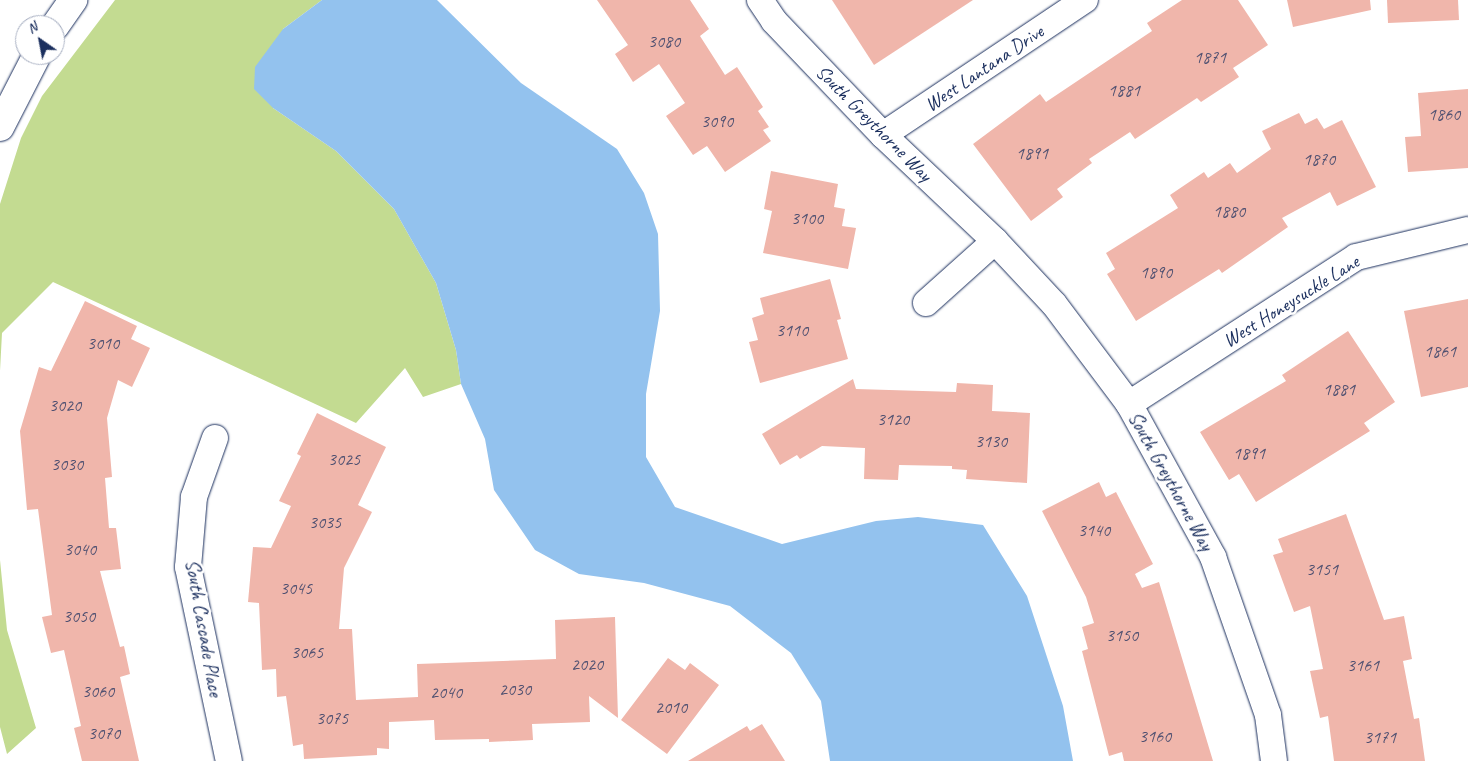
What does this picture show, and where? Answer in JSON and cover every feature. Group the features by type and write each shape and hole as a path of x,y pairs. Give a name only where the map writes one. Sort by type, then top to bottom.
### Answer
{"street":[{"path":"63,15 73,0"},
{"name":"South Greythorne Way","path":"760,0 774,21 883,136 995,241 1054,304 1129,404 1213,557 1268,715 1274,761"},
{"name":"West Lantana Drive","path":"883,136 1085,0"},
{"path":"0,126 32,65"},
{"name":"West Honeysuckle Lane","path":"1129,404 1356,257 1468,230"},
{"path":"926,303 995,241"},
{"name":"South Cascade Place","path":"214,438 194,497 188,567 229,761"}],"green space":[{"path":"115,0 322,0 283,29 273,108 336,151 394,209 436,283 456,350 461,384 423,397 405,368 356,423 53,282 2,333 0,371 0,204 21,138 42,96"},
{"path":"0,560 7,630 36,728 7,754 0,727"}],"water":[{"path":"322,0 437,0 521,83 617,149 644,193 658,234 660,311 646,394 646,457 675,507 782,544 876,521 918,517 983,525 1027,596 1063,706 1073,761 830,761 821,701 791,653 730,606 644,583 579,574 535,550 494,490 485,439 461,384 456,350 436,283 394,209 336,151 273,108 254,89 255,67 283,29"}],"building":[{"path":"597,0 690,0 709,29 700,36 725,75 737,67 763,107 758,111 769,127 763,130 771,141 725,172 707,146 693,155 666,116 685,103 659,64 633,82 615,54 628,45"},
{"path":"832,0 973,0 874,65"},
{"path":"1182,0 1238,0 1268,45 1233,68 1239,77 1201,102 1197,98 1135,139 1130,132 1089,159 1092,163 1057,189 1063,197 1031,221 973,144 1040,94 1046,102 1152,31 1147,23"},
{"path":"1287,0 1370,0 1371,10 1293,27"},
{"path":"1387,0 1458,0 1459,20 1388,23"},
{"path":"1468,89 1468,168 1408,172 1405,137 1421,136 1418,93"},
{"path":"1299,113 1305,124 1317,118 1324,129 1342,120 1376,187 1337,206 1330,192 1282,218 1288,227 1222,273 1219,269 1136,321 1107,274 1115,269 1106,253 1178,208 1170,195 1204,172 1208,178 1230,163 1237,173 1271,149 1262,131"},
{"path":"771,171 838,184 834,207 845,209 842,226 856,228 848,269 763,253 772,211 764,209"},
{"path":"830,279 841,319 837,320 848,359 760,383 749,342 758,340 752,318 764,314 760,298"},
{"path":"1468,299 1468,387 1421,397 1404,311"},
{"path":"85,301 137,326 131,339 150,348 132,387 118,380 107,418 112,477 105,478 109,528 116,528 121,569 100,571 120,647 124,646 130,674 120,677 139,761 82,761 74,728 81,726 64,650 51,653 42,617 52,615 38,509 27,510 20,431 39,367 51,371"},
{"path":"1348,331 1395,402 1364,423 1370,431 1256,502 1239,474 1229,480 1200,432 1286,381 1282,375"},
{"path":"853,379 856,389 956,392 957,383 993,385 992,411 1030,413 1027,483 966,479 967,470 952,469 952,466 899,465 898,480 864,479 865,448 822,446 800,459 797,455 780,465 762,434"},
{"path":"317,413 386,447 358,505 372,512 344,568 339,629 352,629 356,700 418,697 417,664 556,659 555,620 615,617 618,718 589,696 590,722 532,724 533,740 489,742 489,739 435,740 434,720 389,722 389,749 377,748 377,755 304,759 303,744 293,746 286,696 277,697 276,669 262,670 259,603 248,602 253,547 271,548 291,506 279,501 301,456 297,454"},
{"path":"1099,482 1106,497 1116,492 1153,564 1135,574 1142,588 1159,582 1213,761 1124,761 1122,752 1109,756 1082,651 1088,649 1082,627 1094,623 1086,597 1042,511"},
{"path":"1346,514 1384,620 1404,616 1412,659 1403,661 1414,719 1419,718 1425,761 1334,761 1328,716 1320,718 1310,671 1323,669 1310,606 1294,612 1273,555 1283,552 1278,539"},
{"path":"668,658 685,670 690,663 719,685 667,754 621,720"},
{"path":"762,724 785,761 688,761 747,726 750,731"}]}
